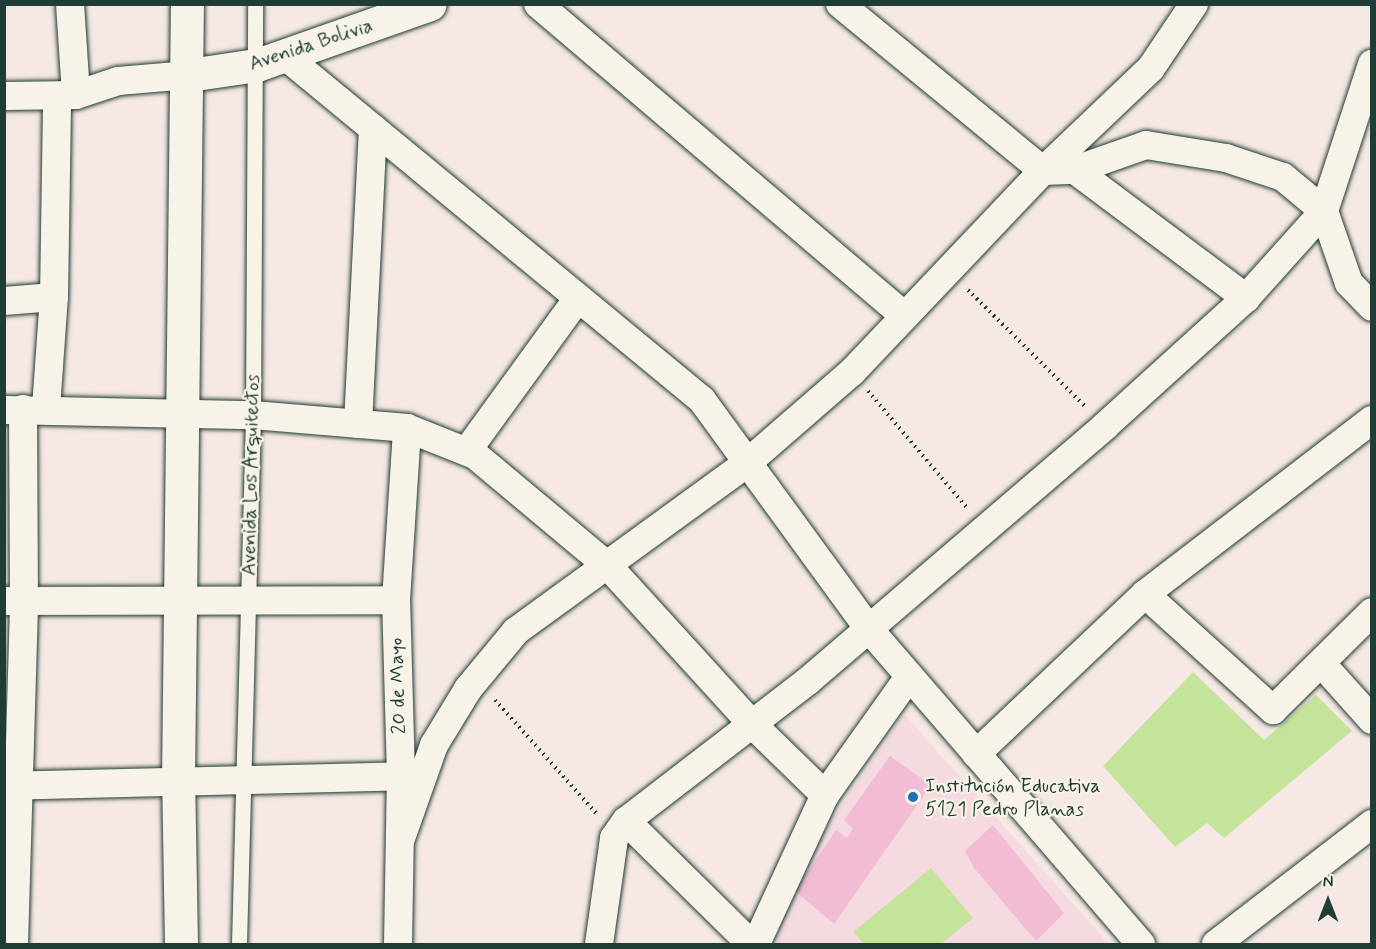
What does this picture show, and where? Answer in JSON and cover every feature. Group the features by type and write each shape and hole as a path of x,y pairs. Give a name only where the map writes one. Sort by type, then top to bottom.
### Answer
{"main road":[{"path":"182,945 178,780 189,75 187,4"},
{"name":"Avenida Bolivia","path":"189,75 271,60 430,4"}],"street":[{"path":"15,945 12,786 14,601 25,409 54,297 70,4"},
{"path":"538,4 904,316"},
{"path":"840,4 1043,171 1075,170 1146,145 1226,158 1283,177 1324,211 1349,282 1371,307"},
{"path":"400,841 434,745 477,679 516,631 609,567 747,464 852,372 1043,171 1150,68 1194,4"},
{"path":"271,60 373,128 702,400 868,628 1141,945"},
{"path":"599,945 602,897 620,830 868,628 1105,426 1246,297 1324,211 1371,64"},
{"path":"4,96 66,96 118,81 189,75"},
{"path":"358,423 373,128"},
{"path":"1075,170 1246,297"},
{"path":"4,301 54,297"},
{"path":"466,451 578,297"},
{"path":"25,409 183,412 358,423 407,428 466,451 541,506 609,567 752,724 825,795"},
{"path":"976,754 1146,594 1371,420"},
{"name":"20 de Mayo","path":"398,945 401,776 396,600 407,428"},
{"path":"1146,594 1273,710 1322,664 1371,612"},
{"path":"14,601 396,600"},
{"path":"1322,664 1371,720"},
{"path":"756,945 825,795 909,677"},
{"path":"12,786 401,776"},
{"path":"1216,945 1371,824"},
{"path":"620,830 751,945"}],"lane":[{"name":"Avenida Los Arquitectos","path":"239,945 253,415 271,60 255,4"}],"path":[{"path":"948,270 1105,426"},
{"path":"852,372 984,528"},
{"path":"477,679 620,830"}],"shaded area":[{"name":"Institución Educativa 5121 Pedro Planas","path":"904,714 1109,944 776,944 791,880"}],"green space":[{"path":"1193,672 1264,740 1316,695 1352,731 1224,838 1207,823 1175,847 1103,766"},
{"path":"931,868 973,918 941,944 864,944 853,932"}],"building":[{"path":"890,756 931,785 834,924 795,891 836,830 847,838 853,829 844,820"},
{"path":"993,825 1064,913 1036,941 974,868 965,851"}],"place":[{"name":"Institución Educativa 5121 Pedro Planas","path":"913,797"}]}
